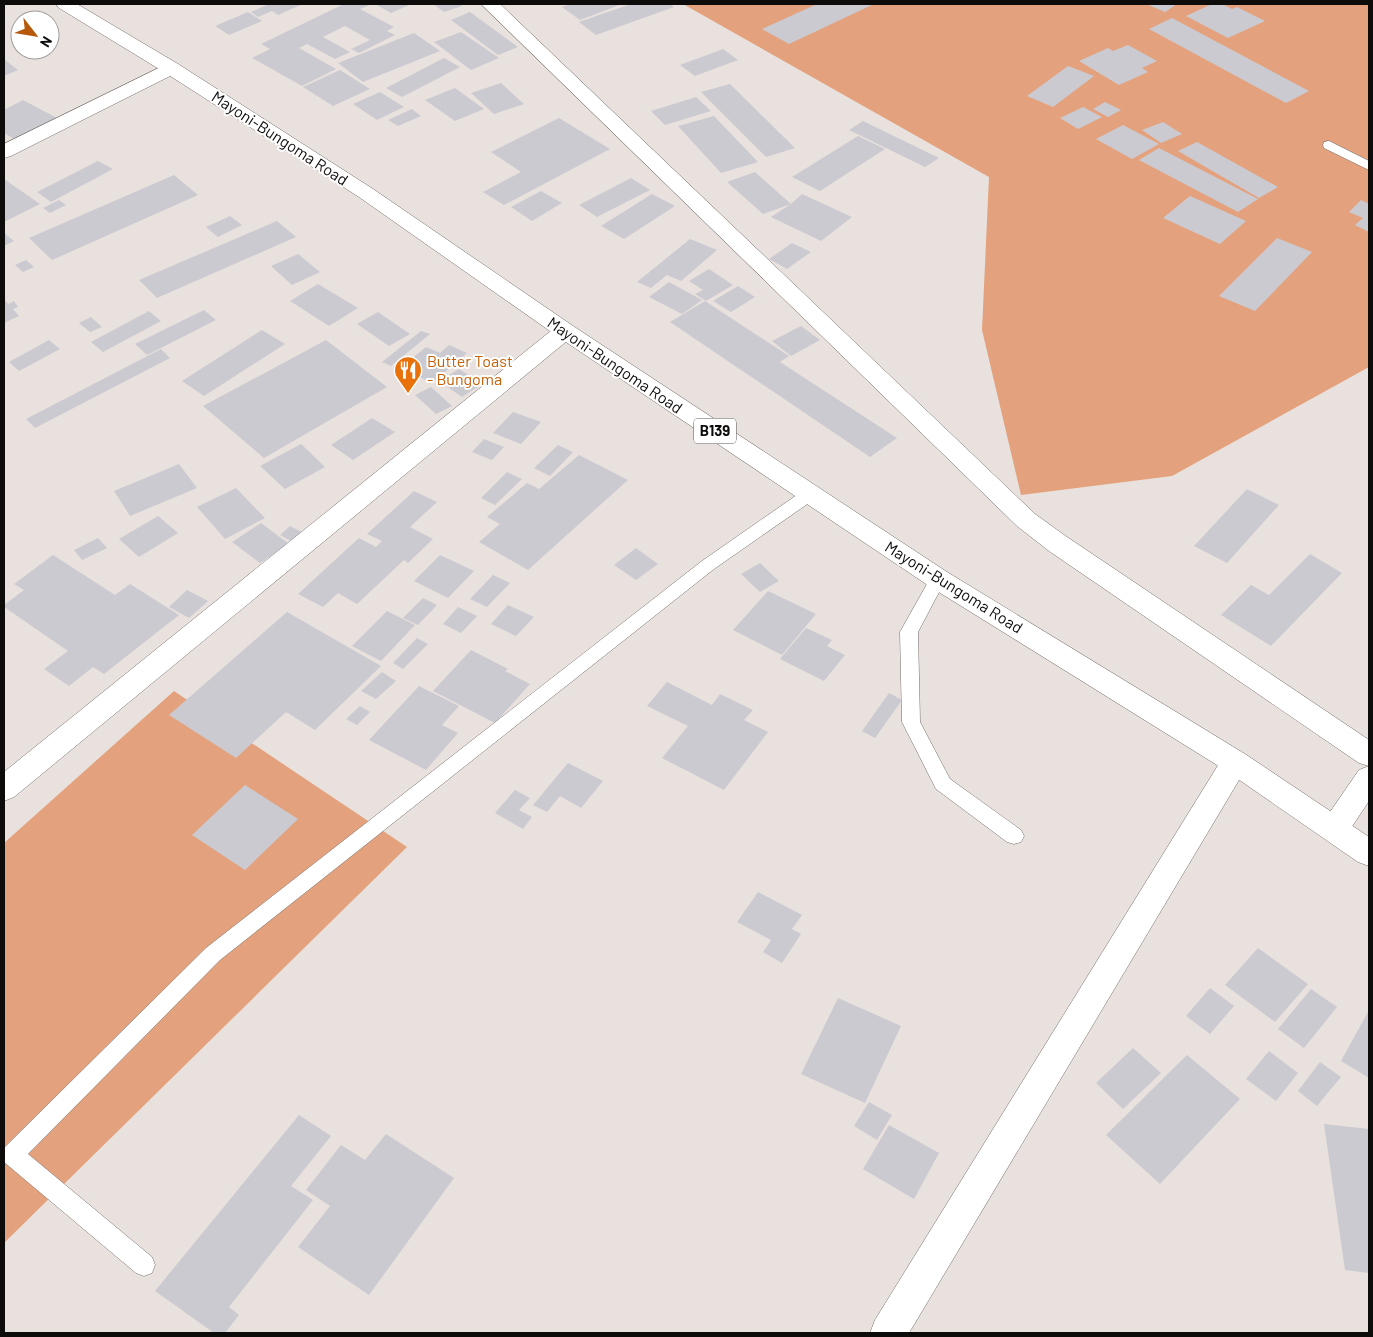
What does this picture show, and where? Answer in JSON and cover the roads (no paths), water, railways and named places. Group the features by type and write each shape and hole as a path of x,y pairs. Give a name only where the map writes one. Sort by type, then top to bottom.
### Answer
{"street":[{"name":"Mayoni-Bungoma Road","path":"65,4 171,68 366,193 564,331 810,494 938,578 1235,762 1369,853"},
{"path":"490,4 1026,520 1058,544 1369,755"},
{"path":"4,152 171,68"},
{"path":"4,789 564,331"},
{"path":"888,1333 1235,762"},
{"path":"1334,828 1369,778"}],"lane":[{"path":"1328,145 1369,166"},
{"path":"144,1266 12,1155 213,954 476,750 708,565 810,494"},
{"path":"938,578 909,632 911,722 943,784 1014,836"}],"place":[{"name":"Butter Toast - Bungoma","path":"408,394"}]}
